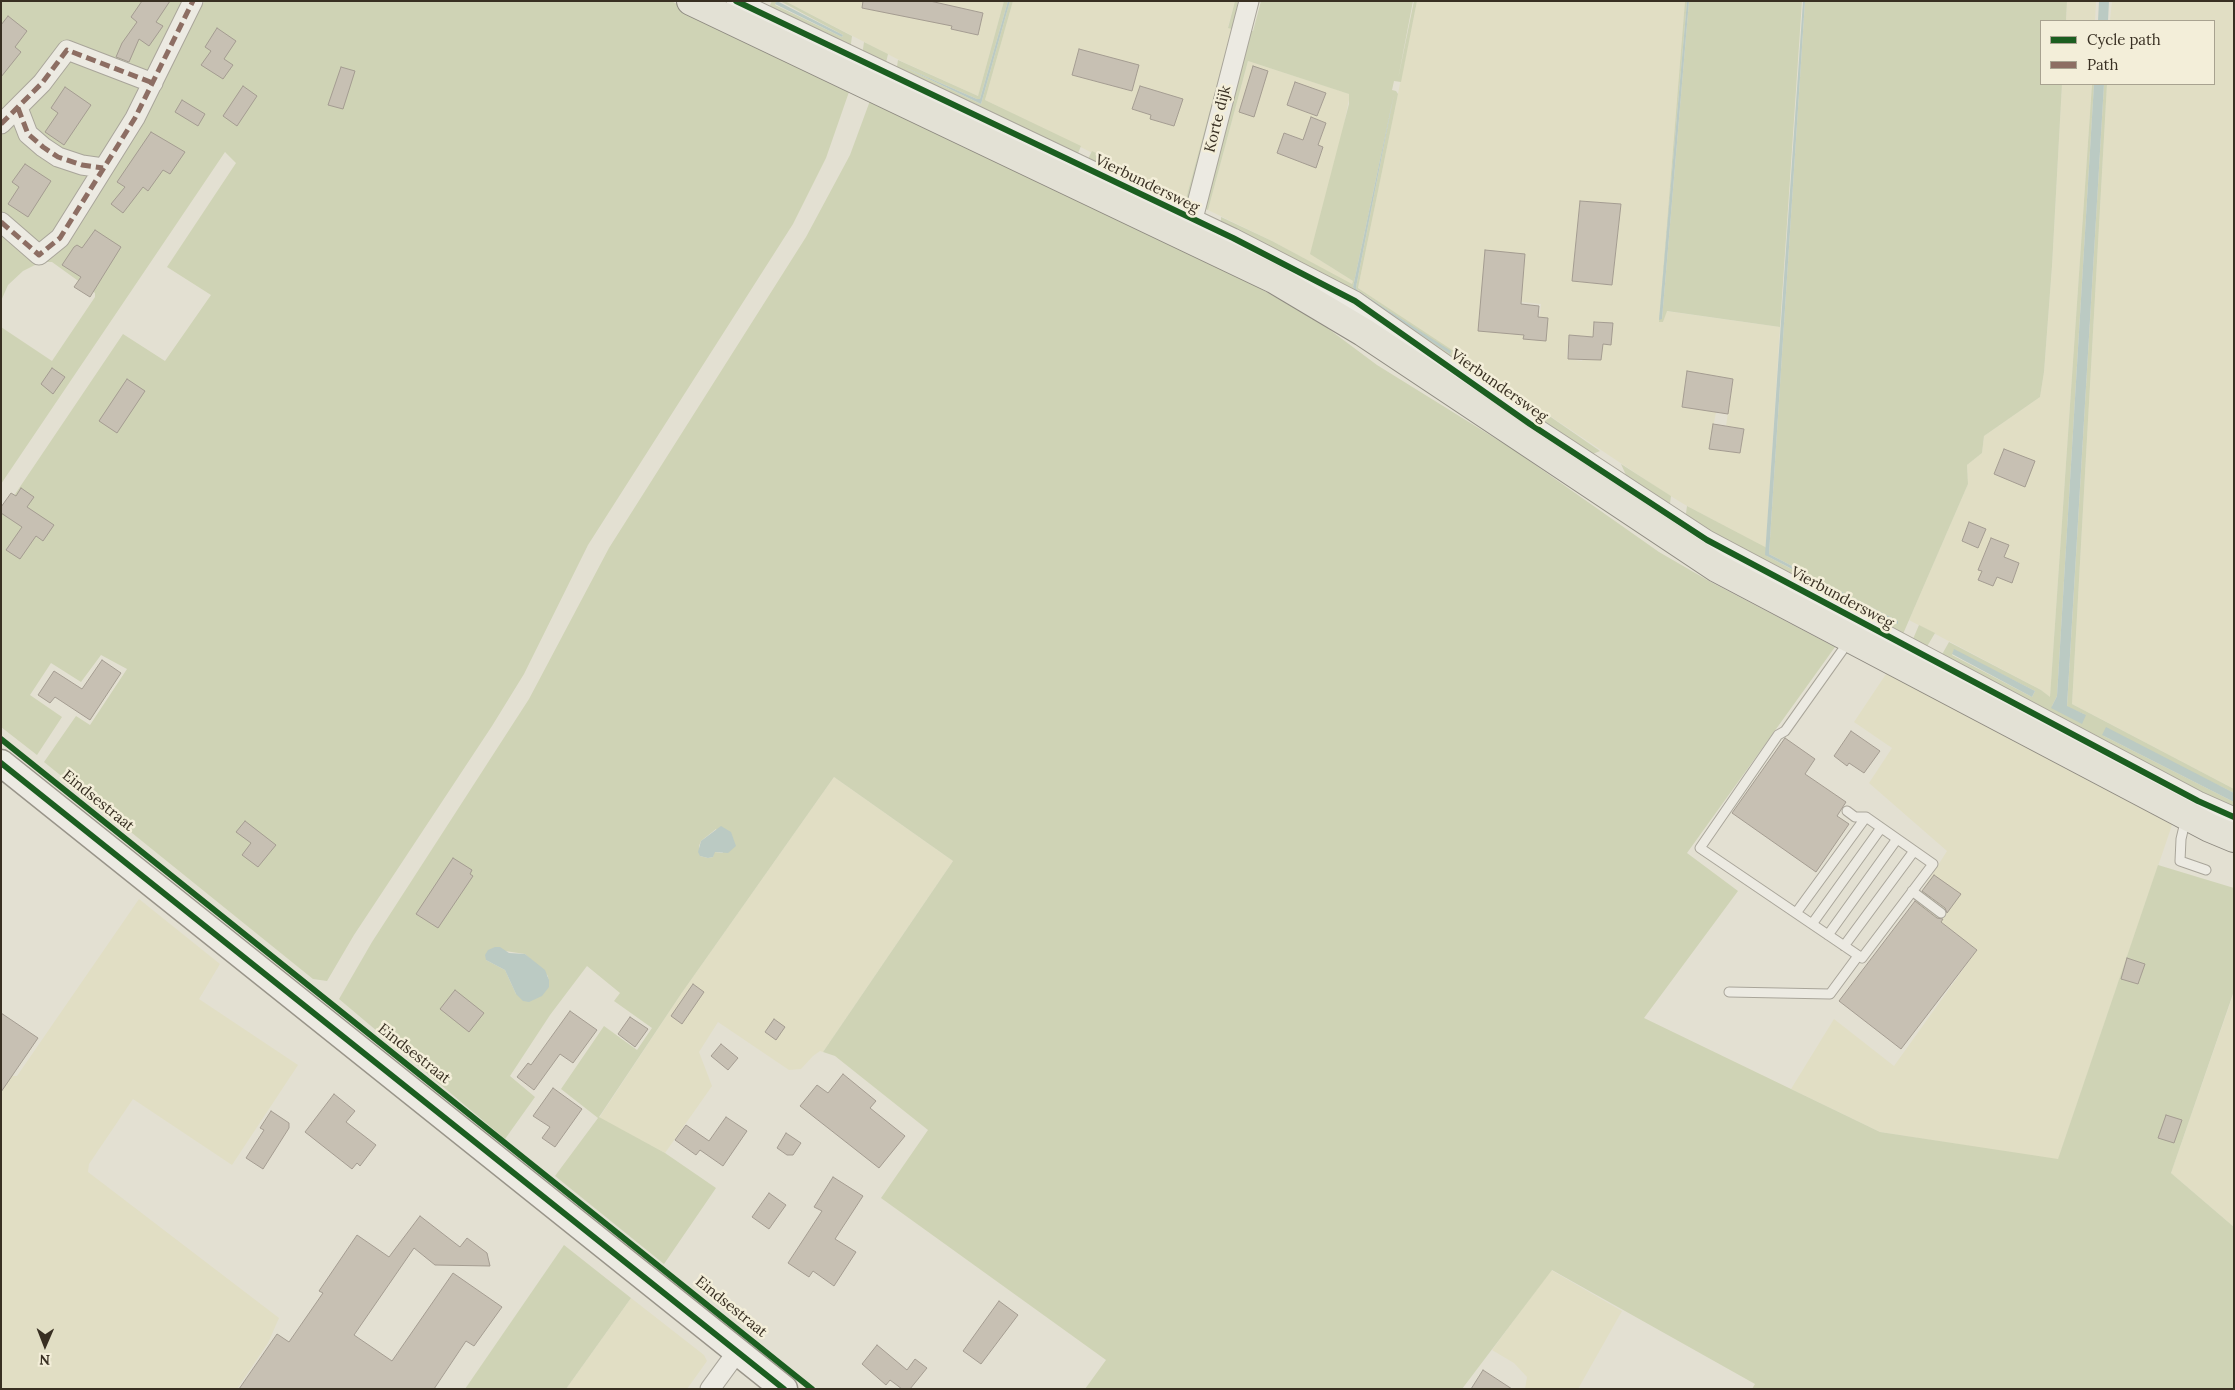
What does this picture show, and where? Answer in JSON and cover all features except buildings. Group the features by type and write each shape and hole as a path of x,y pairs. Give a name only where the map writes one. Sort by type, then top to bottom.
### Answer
{"main road":[{"name":"Vierbundersweg","path":"691,1 1189,228 1363,332 1716,568 2186,816 2234,838"}],"street":[{"path":"1,222 39,255 60,238 135,118 193,1"},
{"name":"Vierbundersweg","path":"736,1 1189,228 1355,301 1546,434 1707,540 2198,801 2234,817"},
{"name":"Korte dijk","path":"1189,228 1249,1"},
{"path":"1,124 42,82 67,50 153,83"},
{"path":"18,108 28,134 43,147 58,157 82,165 103,168"},
{"name":"Eindsestraat","path":"1,763 784,1389"},
{"path":"710,1389 737,1352"}],"lane":[{"path":"1847,811 1855,817 1866,817 1933,864 1862,958 1700,848 1778,735 1785,731 1851,638"},
{"path":"2186,816 2181,839 2180,861 2206,870"},
{"path":"1796,913 1866,817"},
{"path":"1812,924 1881,828"},
{"path":"1828,935 1897,839"},
{"path":"1844,946 1914,851"},
{"path":"1912,891 1941,913"},
{"path":"1729,992 1830,994 1858,956"}],"shaded area":[{"path":"777,1 843,35 842,37 775,4"},
{"path":"785,1 871,1 870,9 952,24 951,29 978,35 983,13 936,4 937,1 1004,1 978,96 903,62"},
{"path":"1008,1 1010,1 981,104 904,67 980,99"},
{"path":"1013,1 1235,1 1228,27 1233,29 1186,199 985,100","holes":["1079,49 1132,91 1072,75","1140,86 1182,99 1174,126 1150,119 1151,115 1132,109"]},
{"path":"1417,1 1685,1 1659,321 1663,322 1666,311 1780,327 1766,548 1664,492 1358,288","holes":["1580,201 1621,204 1612,285 1572,281","1513,301 1541,304 1538,333","1594,322 1612,323 1603,344 1583,358 1582,361 1568,359 1569,335 1595,337","1687,372 1733,379 1726,426 1744,429 1740,453 1709,449 1716,412 1682,407"]},
{"path":"1687,1 1689,1 1662,319 1659,320"},
{"path":"1803,1 1805,1 1769,554 1898,621 1898,624 1765,555"},
{"path":"2067,1 2096,1 2095,20 2066,20"},
{"path":"2099,1 2109,1 2108,20 2098,20"},
{"path":"2112,1 2234,1 2234,789 2072,704 2107,85 2215,85 2215,20 2110,20"},
{"path":"1248,61 1350,94 1318,259 1353,281 1352,285 1272,241 1208,210","holes":["1295,83 1326,93 1317,116 1287,105","1311,117 1326,123 1318,145 1323,148 1316,167 1277,153 1285,133 1306,141"]},
{"path":"2062,85 2092,85 2050,698 2041,690 1909,620 1968,484 1967,465 1982,453 1984,436 2040,397 2044,372","holes":["2004,449 2025,486 1994,474","1969,522 1986,529 1978,547 1962,541","2009,545 2004,557 2019,563 2012,582 1997,577 1993,585 1979,580 1982,571 1979,569 1986,550"]},
{"path":"2094,85 2104,85 2067,706 2086,715 2082,724 2051,708 2057,696"},
{"path":"1394,94 1356,287 1357,290 1451,351 1450,354 1356,292 1353,287"},
{"path":"1954,649 2035,691 2032,697 1952,654"},
{"path":"1888,671 2173,822 2058,1160 1880,1132 1791,1089 1834,1019 1894,1066 1977,950 1915,902 1947,851 1869,783 1892,748 1854,722"},
{"path":"2106,727 2234,793 2234,802 2102,735"},
{"path":"834,777 953,861 823,1052 820,1051 813,1056 801,1069 789,1070 718,1022 699,1052 712,1086 665,1153 599,1118 681,994"},
{"path":"721,826 731,832 736,846 728,853 715,852 713,857 708,858 700,856 698,852 701,841"},
{"path":"139,899 220,964 199,999 298,1065 232,1165 133,1099 89,1164 88,1172 279,1318 268,1343 237,1389 1,1389 1,1076 17,1076"},
{"path":"500,947 509,953 525,954 545,970 549,980 549,987 542,996 529,1002 523,1001 516,994 505,970 486,960 485,955 488,950"},
{"path":"2234,992 2234,1227 2171,1173"},
{"path":"1551,1270 1622,1311 1578,1389 1525,1389 1527,1377 1514,1363 1492,1350"},
{"path":"631,1298 704,1355 707,1361 687,1389 566,1389"}],"green space":[{"path":"1,1 181,1 195,14 205,1 671,1 850,89 826,158 793,224 588,545 524,674 492,726 354,935 327,981 313,979 44,762 76,716 90,725 127,669 101,655 81,682 51,663 30,695 62,717 37,755 1,727 1,515 123,334 165,361 211,295 167,267 236,163 225,152 1,484 1,327 52,361 95,297 95,293 52,262 41,262 23,271 8,285 1,301"},
{"path":"772,1 777,1 775,5 842,37 843,35 780,1 785,1 852,36 850,51 767,11"},
{"path":"1004,1 1008,1 980,99 904,67 981,104 1010,1 1013,1 985,100 1081,146 1076,158 896,73 898,60 978,96"},
{"path":"1235,1 1238,1 1236,13 1239,1 1244,1 1190,213 1086,163 1092,151 1186,199 1232,29 1228,28"},
{"path":"1253,1 1259,1 1251,31 1253,31 1261,1 1413,1 1398,79 1414,1 1417,1 1401,82 1394,81 1392,90 1398,94 1358,288 1484,371 1600,451 1588,456 1221,227 1221,217 1272,241 1352,284 1353,281 1310,254 1349,104 1349,94 1248,61 1208,210 1201,207","holes":["1394,94 1356,287 1357,290 1353,287"]},
{"path":"1685,1 1687,1 1660,312 1662,319 1689,1 1802,1 1780,327 1667,311 1663,322 1659,322"},
{"path":"1805,1 2067,1 2066,20 2040,20 2040,85 2062,85 2052,266 2044,372 2040,397 1984,436 1982,453 1967,465 1968,484 1903,634 1685,521 1687,506 1767,548 1767,556 1896,624 1898,621 1769,554"},
{"path":"864,42 888,54 885,67 862,56"},
{"path":"2092,85 2094,85 2057,696 2052,706 2086,715 2067,707 2104,85 2107,85 2072,704 2234,789 2234,793 2167,760 2102,735 2234,802 2234,812 1940,658 1949,642 2041,690 2050,697","holes":["1954,650 2035,691 2032,697 1952,655"]},
{"path":"871,98 1252,284 1318,321 1377,365 1514,450 1659,552 1709,581 1835,647 1687,853 1738,891 1644,1018 1880,1132 2058,1159 2158,865 2234,888 2234,991 2171,1173 2234,1227 2234,1389 1752,1389 1755,1384 1552,1270 1462,1389 1085,1389 1106,1360 881,1198 928,1130 835,1056 823,1052 953,861 834,777 681,994 599,1117 665,1153 716,1188 664,1264 555,1176 598,1118 561,1089 604,1026 637,1050 652,1028 614,1001 620,993 587,966 550,1015 510,1076 535,1097 505,1139 339,999 372,942 529,699 609,548 806,237 850,155","holes":["716,829 723,853 714,852 713,857 708,858 700,856 699,846 701,841","505,951 525,954 548,976 549,987 516,994 505,970 486,960"]},
{"path":"1621,464 1671,496 1669,511 1630,484"},
{"path":"1919,625 1935,633 1925,650 1913,639"},
{"path":"564,1245 631,1298 566,1389 465,1389"}],"marked path":[{"path":"1,222 39,255 60,238 135,118 193,1"},
{"path":"1,124 42,83 67,50 153,83"},
{"path":"18,108 28,134 43,147 58,157 82,165 103,168"}],"cycle path":[{"path":"736,1 1233,238 1355,301 1530,424 1707,540 2198,801 2234,817"},
{"path":"1,739 812,1389"},
{"path":"1,763 784,1389"}]}
